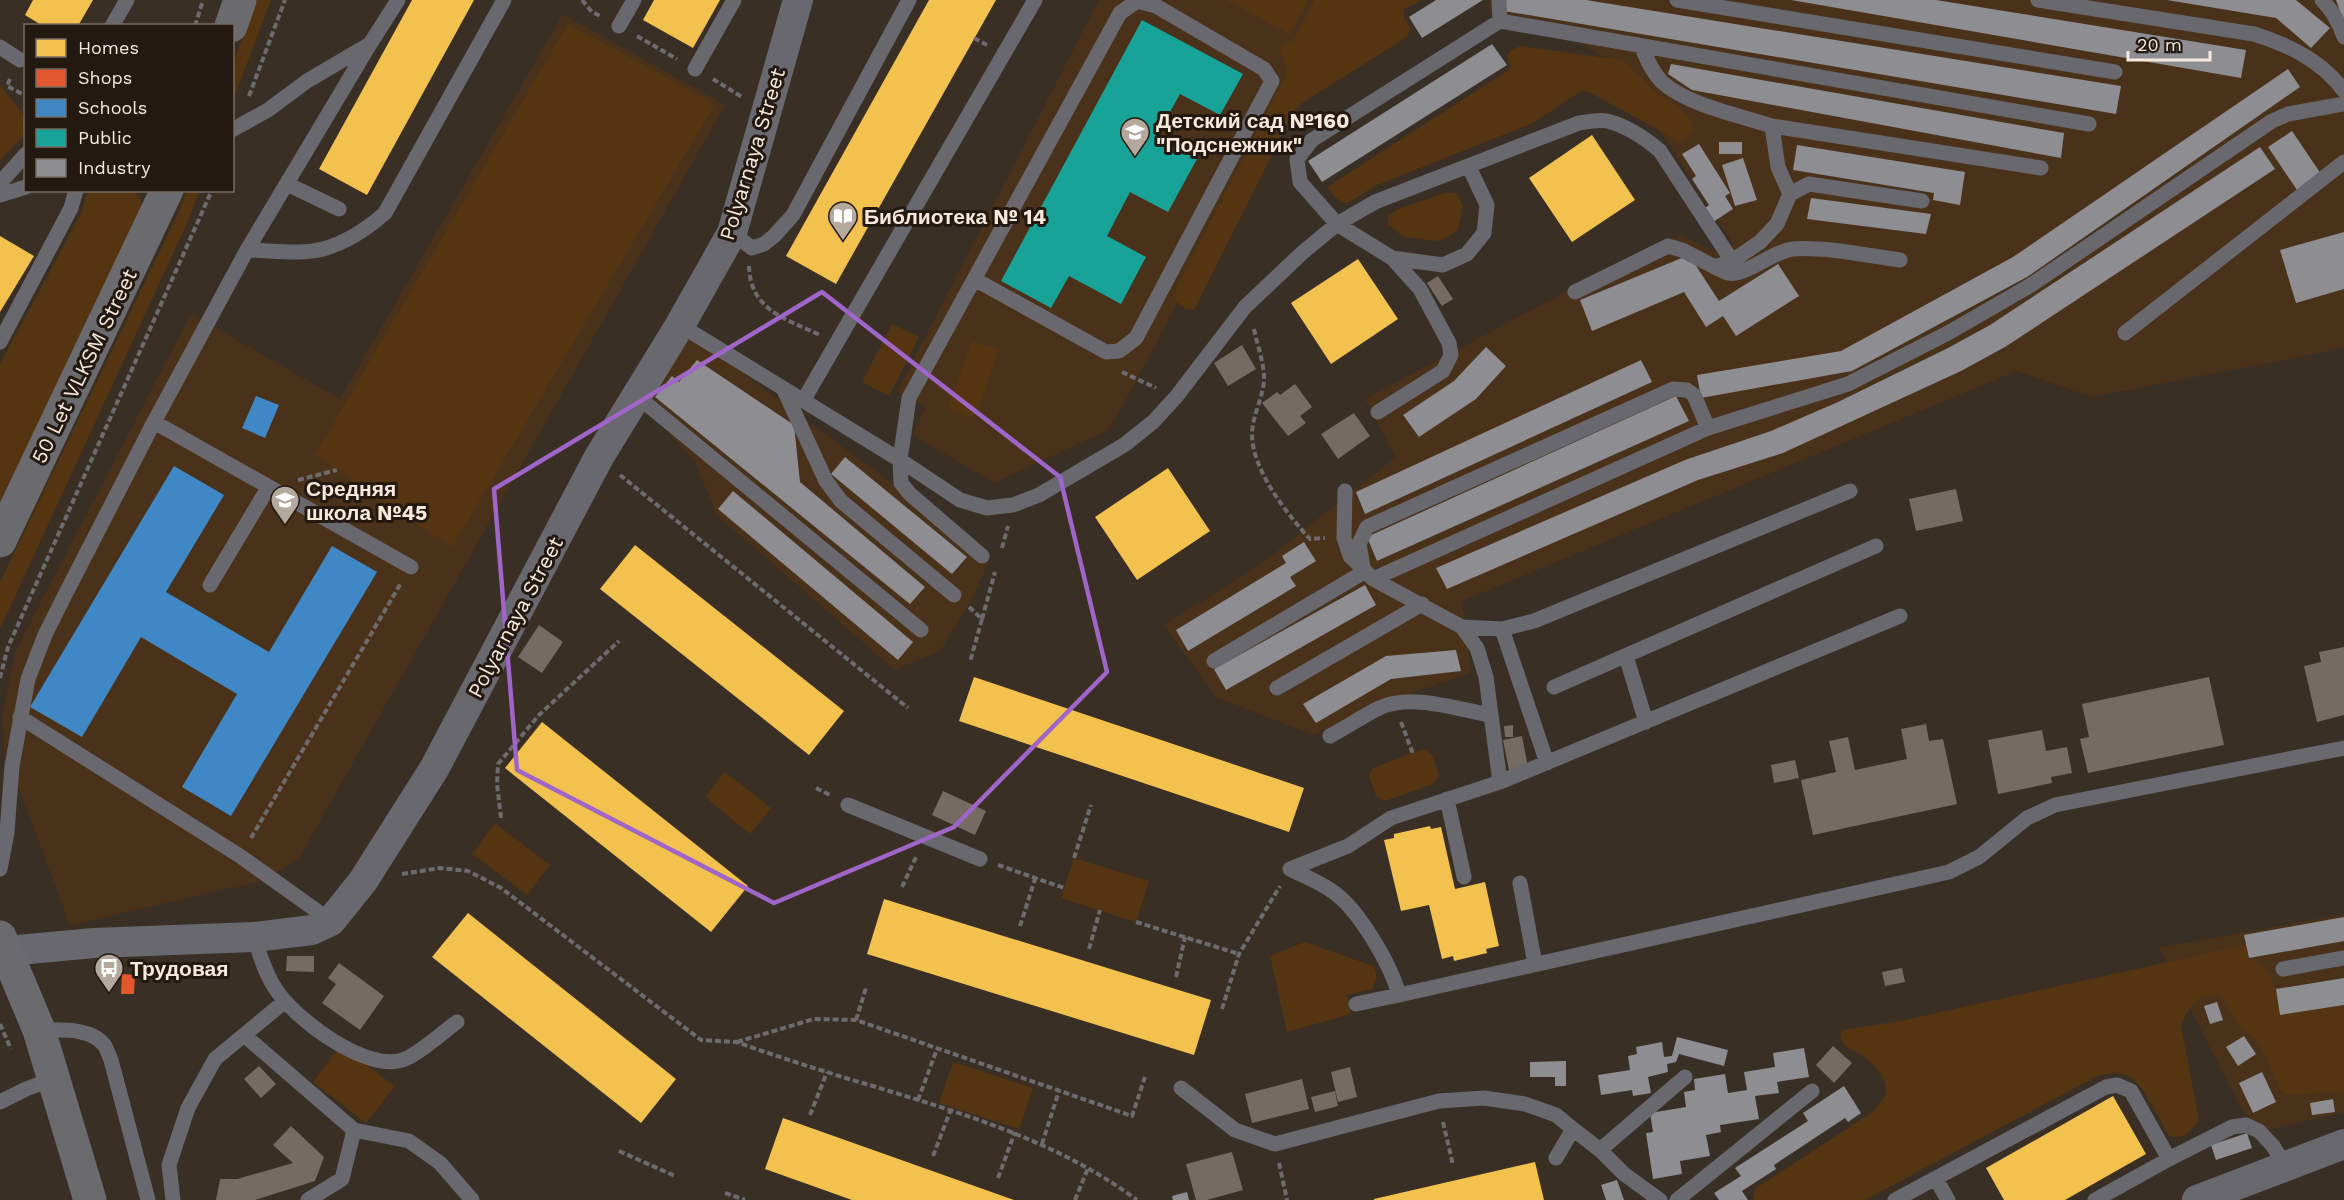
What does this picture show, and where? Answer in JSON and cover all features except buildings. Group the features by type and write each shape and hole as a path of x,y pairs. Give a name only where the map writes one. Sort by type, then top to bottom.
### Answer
{"main road":[{"path":"232,24 240,0"},
{"name":"50 Let VLKSM Street","path":"0,541 166,192"},
{"path":"2,947 39,1030 90,1200"}],"street":[{"name":"Polyarnaya Street","path":"331,921 363,881 434,769 599,457 680,325 742,241 767,111 798,0"},
{"path":"2,947 254,938 312,930 331,921"},
{"path":"2197,1200 2344,1144"}],"lane":[{"path":"113,24 127,0"},
{"path":"0,869 8,832 12,766 20,717 28,679 45,635 154,422 247,250 398,0"},
{"path":"247,250 322,249 372,224 385,213 504,0"},
{"path":"620,26 634,0"},
{"path":"695,69 734,0"},
{"path":"742,241 764,244 793,215 909,0"},
{"path":"803,401 1035,0"},
{"path":"1499,0 1500,21"},
{"path":"1677,0 2115,72"},
{"path":"2038,0 2254,34 2274,40 2319,64 2344,91"},
{"path":"2322,0 2331,9 2344,37"},
{"path":"976,280 1106,352 1119,351 1136,338 1272,81 1264,69 1156,6 1137,1 1120,13 976,280 909,398 900,460 901,483 910,494 982,556"},
{"path":"1378,412 1443,371 1450,355 1449,343 1420,289 1392,258 1337,224 1300,182 1297,159 1312,140 1500,21 2089,124"},
{"path":"234,130 268,110 307,81 370,44"},
{"path":"1641,46 1651,68 1663,83 1689,99 1772,126 2041,168"},
{"path":"0,47 20,60"},
{"path":"1214,661 1369,575 1708,428 1834,389 1948,333 2031,285 2272,121 2288,114 2344,104"},
{"path":"680,325 900,460 960,500 987,508 1013,505 1039,495 1124,445 1153,422 1176,397 1245,307 1302,253 1337,224 1375,202 1579,123 1605,121 1647,139 1660,151 1732,261"},
{"path":"1772,126 1778,167 1790,194"},
{"path":"0,183 24,156"},
{"path":"2125,333 2344,162"},
{"path":"1392,258 1443,265 1467,254 1484,233 1487,205 1469,167"},
{"path":"287,184 339,209"},
{"path":"1715,267 1732,261 1760,242 1777,224 1790,194 1809,184 1922,201"},
{"path":"0,195 24,188"},
{"path":"0,342 57,236 71,208 75,192"},
{"path":"1575,292 1668,246 1682,250 1730,274 1743,271 1775,254 1791,249 1810,249 1900,260"},
{"path":"783,389 826,481 841,501 954,595"},
{"path":"1369,575 1359,544 1367,528 1673,389 1687,390 1694,395 1708,428"},
{"path":"636,396 921,630"},
{"path":"154,422 411,567"},
{"path":"210,585 268,488"},
{"path":"1345,491 1344,538 1350,556 1369,575 1462,627 1477,648 1486,677 1500,782"},
{"path":"1462,627 1502,629 1534,621 1850,491"},
{"path":"1554,687 1876,546"},
{"path":"1277,688 1422,604"},
{"path":"1290,868 1348,846 1391,818 1500,782 1900,616"},
{"path":"1502,629 1547,763"},
{"path":"1626,656 1646,722"},
{"path":"1330,736 1381,708 1395,704 1416,702 1490,716"},
{"path":"20,717 240,856 331,921"},
{"path":"1356,1004 1950,872 1979,857 2027,818 2055,805 2344,748"},
{"path":"1447,799 1464,877"},
{"path":"848,805 980,859"},
{"path":"1290,868 1333,891 1349,906 1385,958 1399,995"},
{"path":"1520,883 1535,964"},
{"path":"254,938 267,975 284,1002 330,1039 367,1058 386,1062 404,1060 457,1022"},
{"path":"2283,969 2344,958"},
{"path":"173,1200 169,1165 188,1108 215,1059 284,1002"},
{"path":"39,1030 72,1030 94,1036 105,1045 148,1200"},
{"path":"244,1035 354,1130 409,1141 440,1163 472,1200"},
{"path":"1600,1150 1685,1077"},
{"path":"0,1102 54,1079"},
{"path":"1895,1200 2106,1088 2117,1085 2131,1091 2169,1159"},
{"path":"1181,1088 1235,1130 1275,1144 1438,1101 1484,1098 1525,1104 1556,1115 1600,1150 1624,1174 1660,1200"},
{"path":"1677,1200 1812,1091"},
{"path":"2095,1200 2232,1127 2246,1125 2259,1131 2273,1146 2286,1167"},
{"path":"1556,1158 1573,1128"},
{"path":"308,1200 342,1179 354,1130"},
{"path":"1936,1179 1948,1200"}],"path":[{"path":"196,24 203,0"},
{"path":"234,130 285,0"},
{"path":"620,26 767,111"},
{"path":"7,86 24,95"},
{"path":"0,678 8,647 211,192"},
{"path":"742,241 751,286 756,297 770,311 837,343"},
{"path":"1245,307 1254,329 1264,376 1252,433 1254,451 1262,472 1290,518 1310,539"},
{"path":"1121,372 1176,397"},
{"path":"599,457 908,708"},
{"path":"240,856 411,567"},
{"path":"954,595 982,619 970,662"},
{"path":"501,818 497,784 498,764 539,715 619,642"},
{"path":"1395,704 1413,753"},
{"path":"1074,858 1091,805"},
{"path":"902,887 926,838"},
{"path":"980,859 1064,888"},
{"path":"363,881 440,868 468,871 501,888 701,1040 736,1042 951,1109 1015,1132 1088,1168 1137,1200"},
{"path":"1222,1009 1239,954 1290,868"},
{"path":"1020,926 1035,879"},
{"path":"1089,949 1100,910"},
{"path":"1136,922 1239,954"},
{"path":"1176,977 1185,937"},
{"path":"856,1020 866,988"},
{"path":"736,1042 814,1019 856,1020 1132,1116 1145,1077"},
{"path":"918,1100 938,1049"},
{"path":"810,1114 827,1072"},
{"path":"1041,1144 1059,1091"},
{"path":"1438,1101 1453,1165"},
{"path":"933,1156 951,1109"},
{"path":"998,1179 1015,1132"},
{"path":"1275,1144 1287,1200"},
{"path":"619,1151 675,1176"},
{"path":"1075,1200 1088,1168"},
{"path":"725,1193 745,1200"}],"highlighted area":[{"path":"822,292 1060,477 1107,672 954,827 774,903 517,770 494,489 632,404"}],"shaded area":[{"path":"256,0 271,0 234,97 234,61"},
{"name":"Детский сад №160 \"Подснежник\"","path":"1099,0 1336,0 1132,389 1108,430 994,483 913,435 926,406 897,392"},
{"path":"1226,0 1308,0 1290,34"},
{"path":"1315,0 1421,0 1403,10 1410,28 1407,37 1302,103 1294,111 1194,310 1185,309 1175,300 1177,287 1286,76 1287,68 1280,48 1294,40"},
{"path":"1490,0 2344,0 2344,348 2092,397 2017,371 1462,601 1471,673 1392,699 1313,735 1216,697 1164,625 1257,567 1396,457 1365,399 1588,280 1680,235 1714,251 1734,245 1618,65 1553,26 1489,12"},
{"name":"Средняя школа №45","path":"563,14 725,105 298,860 261,881 70,925 4,748 2,718 16,650 191,314 340,399"},
{"path":"568,24 715,104 452,547 315,455"},
{"path":"1520,46 1621,60 1628,64 1651,89 1678,107 1692,120 1693,131 1681,142 1589,92 1581,91 1533,123 1375,186 1349,202 1344,203 1336,198 1327,187 1509,70 1511,66 1507,56 1510,51"},
{"path":"0,85 24,116 23,137 0,160"},
{"path":"88,192 135,192 141,201 144,212 0,502 0,364 82,212"},
{"path":"187,192 199,192 188,221 0,629 0,582"},
{"path":"1445,193 1456,193 1463,206 1458,229 1451,235 1439,241 1404,237 1388,225 1389,215 1398,209"},
{"path":"892,324 919,337 889,396 862,382"},
{"path":"690,335 991,556 973,598 940,651 895,670 717,515 695,462 641,402"},
{"path":"972,341 999,350 975,418 948,408"},
{"path":"1424,749 1432,755 1439,776 1433,784 1385,801 1376,796 1369,775 1373,768"},
{"path":"725,772 771,808 750,834 705,797"},
{"path":"495,823 550,865 527,895 472,854"},
{"path":"1074,858 1149,881 1136,922 1061,898"},
{"path":"2344,914 2344,1112 2265,1131 2243,1111 2159,948"},
{"path":"1305,942 1373,966 1377,977 1372,989 1347,995 1351,1014 1287,1032 1270,956"},
{"path":"2246,945 2249,958 2263,967 2272,979 2280,1015 2344,1005 2344,1094 2335,1091 2288,1095 2280,1090 2255,1038 2238,1025 2221,995 2206,996 2190,1007 2181,1026 2199,1120 2183,1136 2169,1136 2149,1100 2130,1077 2119,1073 2109,1073 2095,1077 1865,1200 1753,1200 1755,1189 1871,1113 1883,1099 1886,1089 1881,1075 1866,1058 1845,1045 1840,1034 1843,1030 1900,1021"},
{"path":"340,1046 395,1086 366,1123 313,1082"},
{"path":"953,1062 1033,1088 1019,1129 939,1103"}],"place":[{"name":"Детский сад №160 \"Подснежник\"","path":"1135,158"},
{"name":"Библиотека № 14","path":"843,242"},
{"name":"Средняя школа №45","path":"285,526"},
{"name":"Трудовая","path":"109,994"}]}
